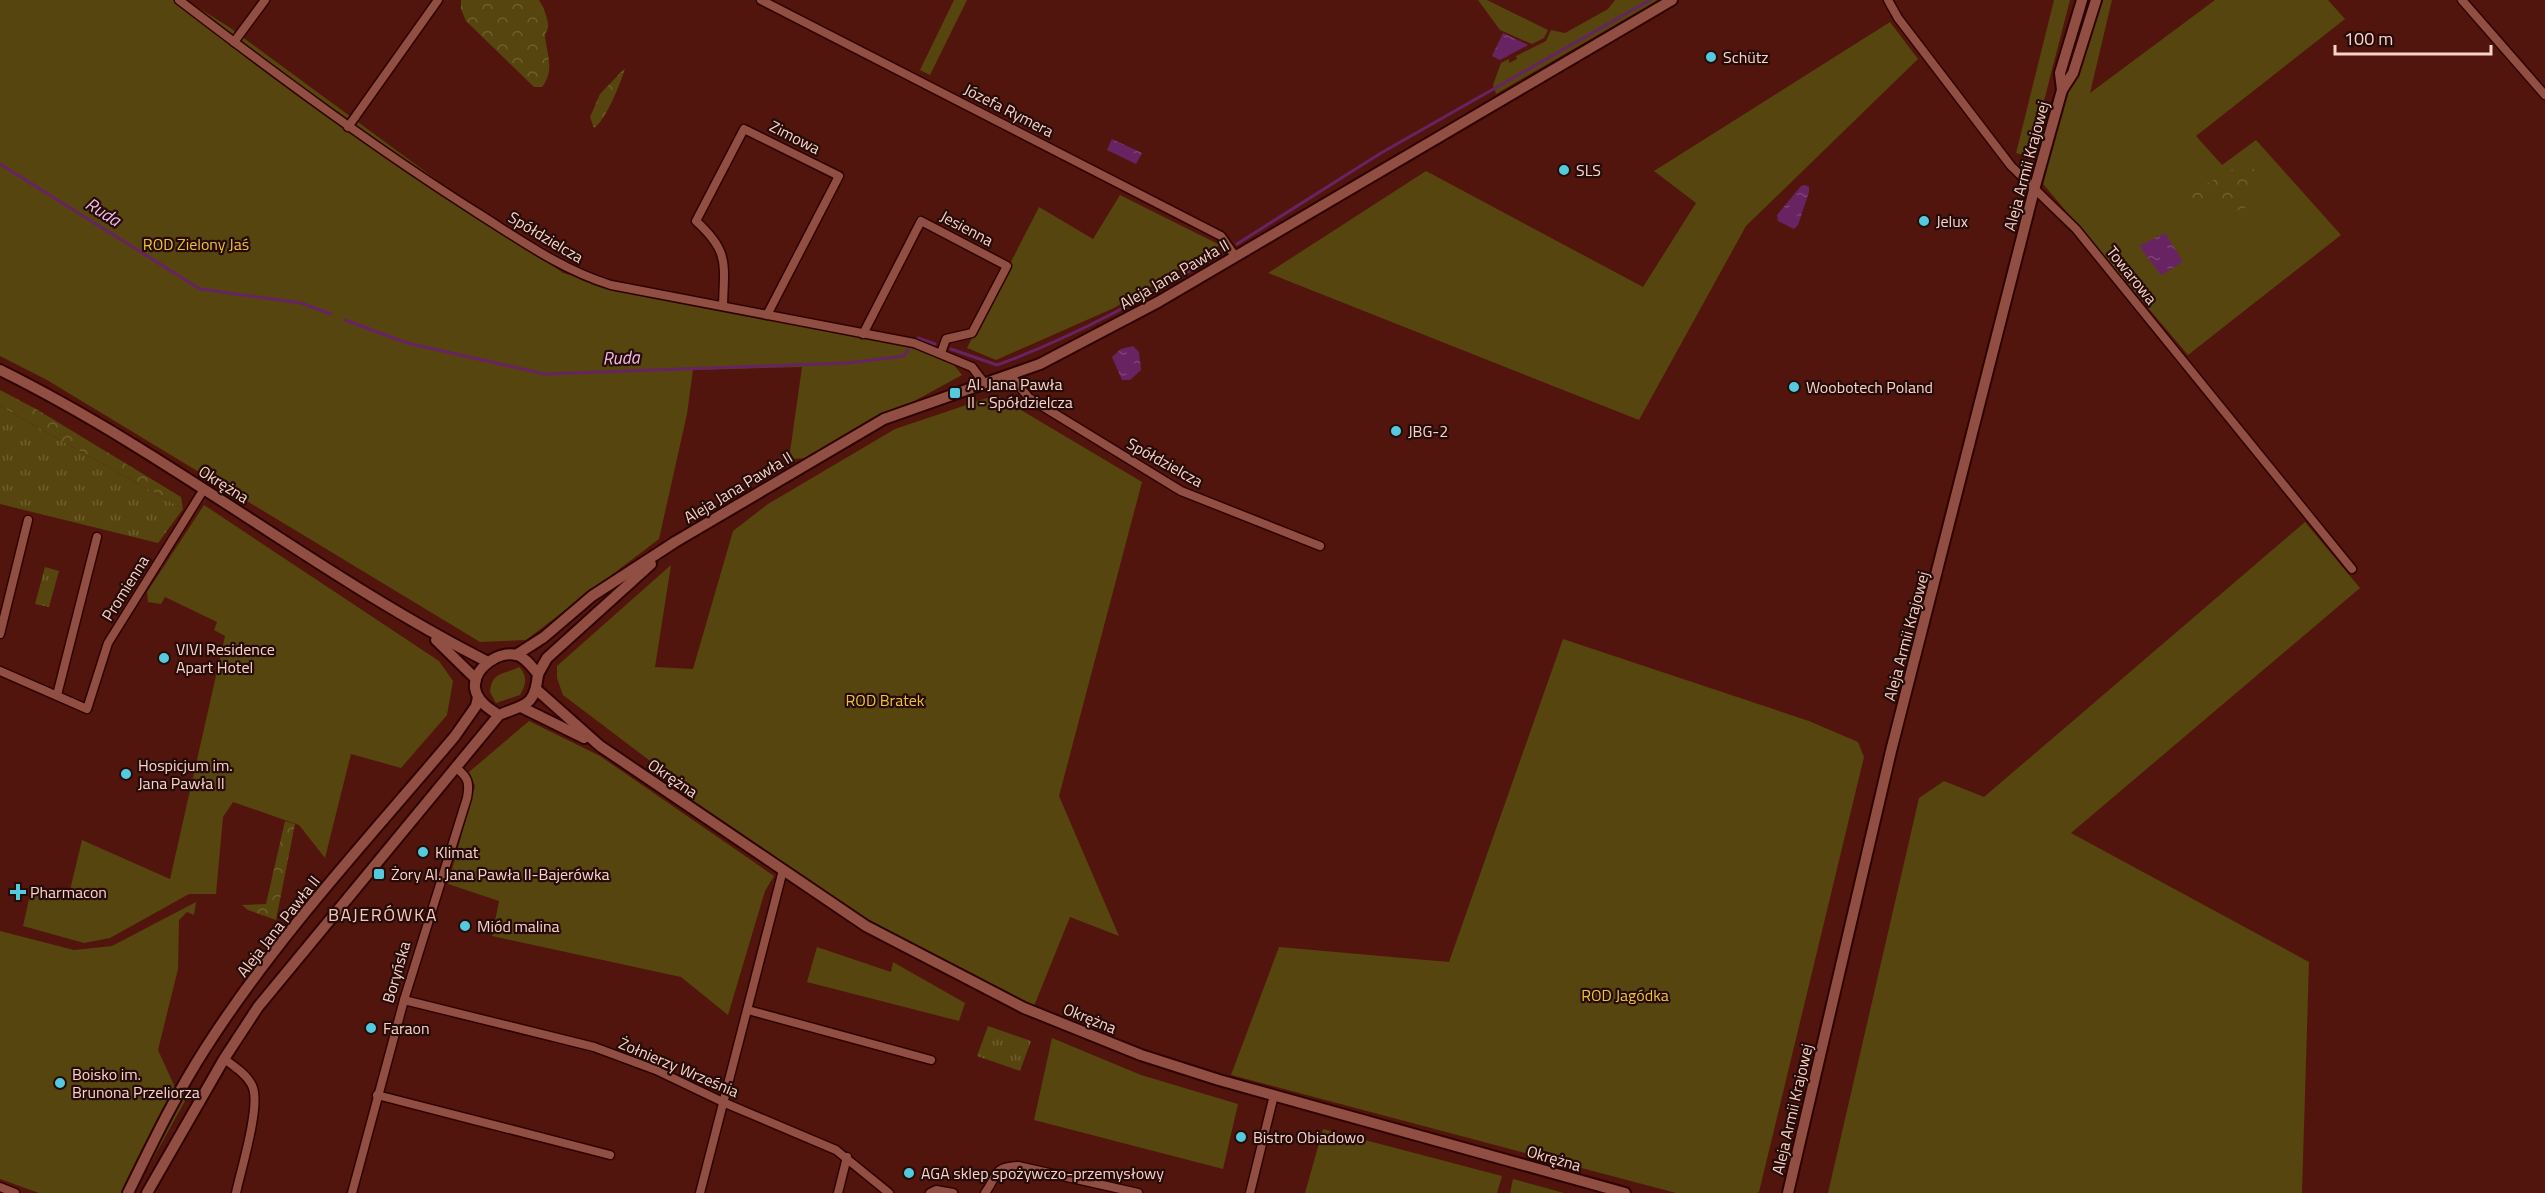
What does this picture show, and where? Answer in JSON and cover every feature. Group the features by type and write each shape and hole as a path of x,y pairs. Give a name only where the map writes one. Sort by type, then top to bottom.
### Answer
{"street":[{"name":"Spółdzielcza","path":"179,0 348,127 420,177 558,264 583,276 611,285 914,343 972,367 985,384"},
{"path":"234,42 265,0"},
{"path":"348,127 438,0"},
{"name":"Józefa Rymera","path":"761,0 1221,236 1235,256"},
{"name":"Aleja Jana Pawła II","path":"516,655 544,637 592,596 675,542 884,419 1011,376 1079,346 1672,0"},
{"name":"Towarowa","path":"1888,0 1898,18 2011,166 2079,233 2352,569"},
{"name":"Aleja Armii Krajowej","path":"2062,90 2060,73 2082,0"},
{"name":"Aleja Armii Krajowej","path":"1788,1193 1891,751 2034,190 2062,90 2073,73 2096,0"},
{"path":"2462,0 2545,95"},
{"name":"Zimowa","path":"723,306 724,261 716,239 696,221 744,129 839,176 767,315"},
{"name":"Jesienna","path":"863,334 921,221 1006,266 972,333 946,339 941,353"},
{"name":"Okrężna","path":"0,370 39,389 204,489 427,631 488,662"},
{"name":"Spółdzielcza","path":"1011,376 1029,398 1181,491 1320,546"},
{"name":"Promienna","path":"57,694 87,709 108,643 204,489"},
{"path":"0,634 28,520"},
{"path":"0,671 57,694 97,537"},
{"name":"Aleja Jana Pawła II","path":"538,674 551,654 675,542"},
{"name":"Okrężna","path":"427,631 476,679"},
{"path":"147,1193 224,1059 258,1007 499,715 523,708 531,701 537,690 538,674 524,659 516,655 502,656 488,662 476,679 475,688 478,697 499,715"},
{"name":"Okrężna","path":"537,690 600,746 866,926 1024,1008 1141,1055 1274,1095 1624,1193"},
{"name":"Aleja Jana Pawła II","path":"128,1193 158,1132 205,1049 290,933 455,736 476,706 478,697"},
{"name":"Okrężna","path":"523,708 600,746"},
{"name":"Boryńska","path":"352,1193 404,1000 467,798 470,785 468,778 454,767"},
{"path":"700,1193 725,1103 783,870"},
{"name":"Żołnierzy Września","path":"404,1000 594,1047 656,1070 725,1103 823,1143 847,1157 889,1193"},
{"path":"748,1010 931,1060"},
{"path":"224,1059 235,1066 253,1087 255,1104 236,1193"},
{"path":"377,1095 610,1155"},
{"path":"1250,1193 1274,1095"},
{"path":"838,1193 847,1157"},
{"path":"985,1193 996,1172 1008,1166 1018,1166 1138,1193"},
{"path":"1783,1193 1794,1169"},
{"path":"0,1187 15,1193"},
{"path":"930,1193 936,1190 953,1193"}],"green space":[{"name":"ROD Zielony Jaś","path":"0,0 186,0 229,27 563,273 701,307 913,347 954,365 962,375 810,458 789,459 802,367 693,370 687,414 659,539 526,640 480,642 47,380 0,356"},
{"path":"461,0 539,0 548,25 545,36 549,68 542,87 534,87 466,21 461,9"},
{"path":"954,0 967,0 930,75 920,70"},
{"path":"1478,0 1487,0 1548,30 1544,38 1532,44 1500,30"},
{"path":"1615,0 1658,0 1496,94 1493,85 1501,63 1509,59 1509,63 1517,59 1516,56 1546,41 1551,30 1565,33 1608,9"},
{"path":"2054,0 2070,0 2031,151 2023,155 2016,153"},
{"path":"2103,0 2112,0 2090,93 2215,0 2328,0 2345,19 2196,136 2222,165 2256,140 2341,235 2188,355 2043,184 2060,115"},
{"path":"1890,22 1918,59 1746,226 1639,420 1268,273 1426,171 1643,287 1696,203 1654,171"},
{"path":"625,68 608,110 594,128 590,117 600,94"},
{"path":"2244,163 2257,171 2249,206 2229,214 2215,201 2197,206 2190,193"},
{"path":"1120,195 1220,245 1114,308 996,360 967,348 1039,207 1093,239"},
{"path":"0,390 36,409 181,497 183,509 0,406"},
{"name":"ROD Bratek","path":"996,395 1142,482 1059,796 1119,936 1070,917 1032,1011 866,926 665,791 670,776 563,695 557,678 557,666 671,565 655,667 693,669 733,531 768,504 895,429"},
{"path":"0,406 183,509 158,543 0,504"},
{"path":"204,505 439,661 453,681 447,715 401,768 351,754 325,858 299,825 233,802 223,817 216,894 189,894 110,938 84,943 23,926 31,890 68,898 82,840 170,879 225,636 214,630 217,622 165,597 161,604 148,602 147,592"},
{"path":"2305,522 2360,588 2071,833 2309,962 2302,1193 1828,1193 1919,798 1944,781 1984,797"},
{"path":"45,567 59,571 49,607 35,604"},
{"name":"ROD Jagódka","path":"1563,639 1809,721 1858,742 1864,757 1757,1193 1676,1193 1231,1075 1279,947 1449,962"},
{"path":"519,667 524,674 525,681 520,695 496,703 490,692 493,680"},
{"path":"529,721 600,756 774,876 765,891 728,1015 681,977 492,936 499,901 448,884 475,786 469,772"},
{"path":"285,821 295,824 276,920 248,910 242,905 266,904"},
{"name":"Boisko im. Brunona Przeliorza","path":"196,902 194,915 187,912 179,920 178,969 158,1050 178,1094 185,1101 134,1193 39,1193 0,1179 0,931 74,950 112,946"},
{"path":"817,947 891,972 893,962 965,1003 959,1021 807,982"},
{"path":"988,1026 1031,1041 1020,1071 977,1056"},
{"path":"1052,1038 1141,1075 1238,1104 1223,1169 1034,1120"},
{"path":"1323,1129 1502,1176 1497,1193 1305,1193"},
{"path":"1513,1179 1564,1193 1510,1193"}],"water":[{"path":"1503,33 1528,45 1500,60 1492,56"},
{"path":"1112,139 1142,153 1136,164 1107,150"},
{"path":"1801,186 1809,187 1809,192 1798,225 1794,229 1778,221 1777,215"},
{"path":"2165,233 2182,260 2181,263 2161,275 2139,246"},
{"path":"1133,346 1139,352 1141,370 1130,380 1122,380 1112,357 1121,349"}],"waterway":[{"path":"1237,244 1381,153 1650,0"},
{"name":"Ruda","path":"0,164 200,289 301,303 331,314"},
{"path":"951,349 997,365 1084,328 1222,252"},
{"name":"Ruda","path":"345,320 407,343 545,374 848,363 904,356 908,350"},
{"path":"918,338 935,344"}],"place":[{"name":"Schütz","path":"1711,57"},
{"name":"SLS","path":"1564,170"},
{"name":"Jelux","path":"1924,221"},
{"name":"Woobotech Poland","path":"1794,387"},
{"name":"Al. Jana Pawła II - Spółdzielcza","path":"955,393"},
{"name":"JBG-2","path":"1396,431"},
{"name":"VIVI Residence Apart Hotel","path":"164,658"},
{"name":"Hospicjum im. Jana Pawła II","path":"126,774"},
{"name":"Klimat","path":"423,852"},
{"name":"Żory Al. Jana Pawła II-Bajerówka","path":"379,874"},
{"name":"Pharmacon","path":"18,892"},
{"name":"Miód malina","path":"465,926"},
{"name":"Faraon","path":"371,1028"},
{"name":"Boisko im. Brunona Przeliorza","path":"60,1083"},
{"name":"Bistro Obiadowo","path":"1241,1137"},
{"name":"AGA sklep spożywczo-przemysłowy","path":"909,1173"}],"district":[{"name":"BAJERÓWKA","path":"383,915"}]}
